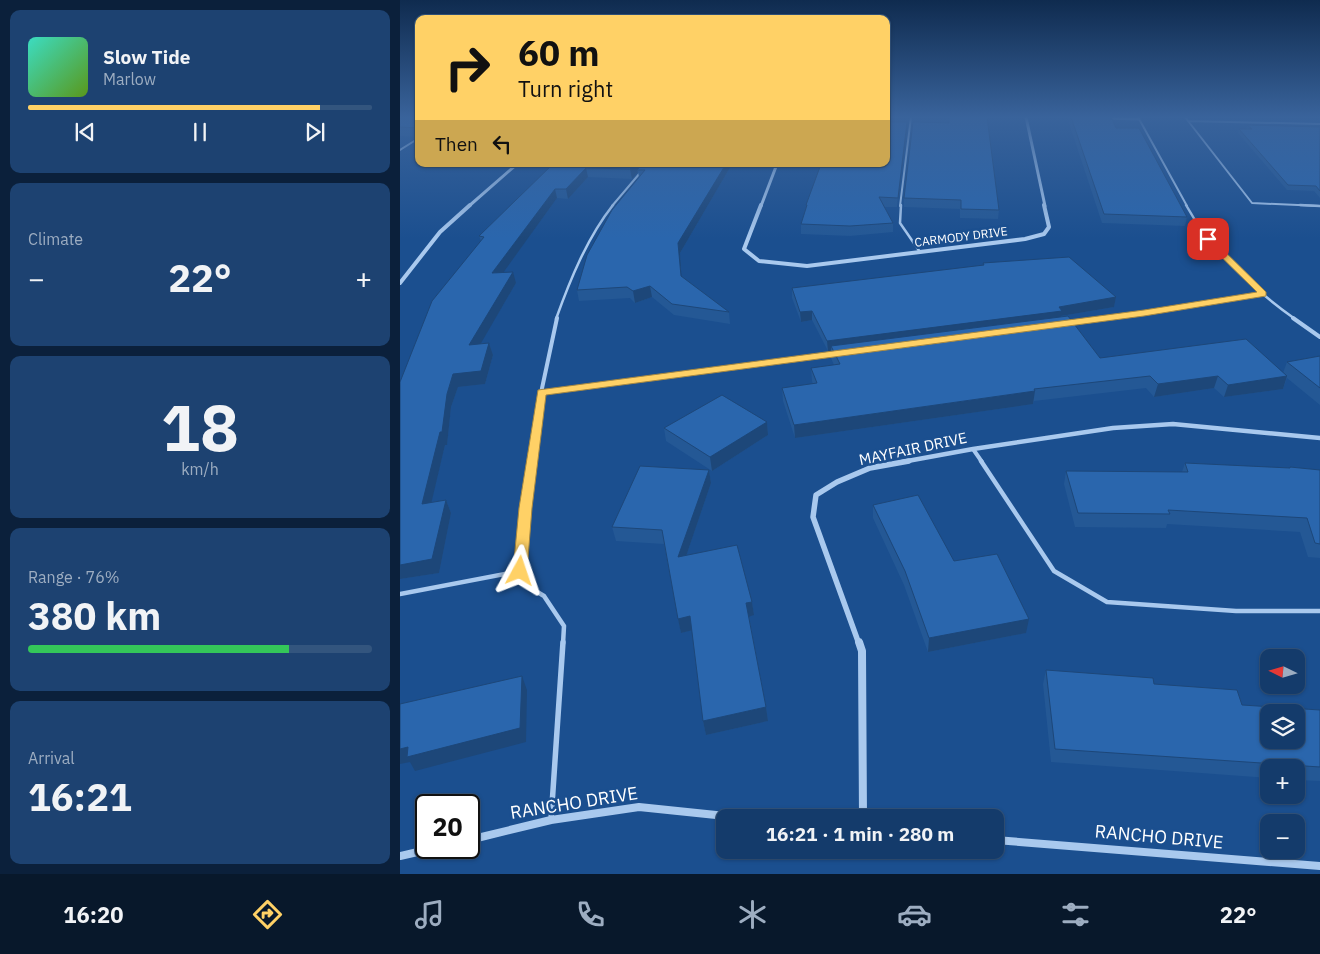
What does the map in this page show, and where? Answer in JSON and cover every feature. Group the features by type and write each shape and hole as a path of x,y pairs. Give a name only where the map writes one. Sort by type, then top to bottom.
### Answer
{"street":[{"name":"CARMODY DRIVE","path":"776,167 744,249 759,261 807,266 1025,239 1044,234 1049,227 1035,158"},
{"path":"400,283 440,232 514,167"},
{"name":"MAYFAIR DRIVE","path":"863,809 862,651 813,517 816,495 837,482 870,468 973,449 1113,428 1173,424 1320,438"},
{"name":"RANCHO DRIVE","path":"480,837 551,820 639,807 716,815"},
{"name":"RANCHO DRIVE","path":"1004,841 1320,866"},
{"path":"400,856 415,853"}],"lane":[{"path":"906,158 900,224 920,252"},
{"path":"1161,158 1193,217 1208,239 1263,294 1320,337"},
{"path":"1217,158 1252,203 1320,206"},
{"path":"551,820 564,626 544,596 519,581 541,392 555,322 571,278 611,208 642,171"},
{"path":"1065,324 1263,294"},
{"path":"541,392 838,354"},
{"path":"973,449 1054,571 1107,602 1236,611 1320,611"},
{"path":"400,594 520,571"}],"building":[{"path":"890,158 903,158 898,198 879,197 893,223 850,226 801,224 820,167 890,167"},
{"path":"909,158 992,158 999,210 961,209 961,200 904,198"},
{"path":"1085,158 1155,158 1187,217 1104,214"},
{"path":"1264,158 1320,158 1320,191 1316,186 1288,185"},
{"path":"550,167 632,167 630,169 586,168 566,189 555,189 492,273 513,272 469,345 489,343 481,371 453,374 447,394 442,432 440,432 422,504 446,500 432,559 400,565 400,382 432,301 484,237 479,236"},
{"path":"640,167 724,167 678,243 681,276 729,312 672,304 650,286 633,291 627,287 577,290 587,255 612,210 645,170 637,170"},
{"path":"1069,257 1116,297 1059,307 1062,311 827,341 812,311 800,312 792,288 984,265 983,263"},
{"path":"1068,316 1100,358 1246,339 1287,376 1228,385 1218,376 1158,384 1150,376 1034,389 1035,391 794,425 782,388 817,383 811,368 840,364 831,346"},
{"path":"1320,356 1320,388 1287,362"},
{"path":"722,395 767,422 710,457 664,428"},
{"path":"1185,463 1320,470 1320,544 1315,543 1307,518 1168,510 1170,514 1078,513 1066,471 1188,472"},
{"path":"640,466 709,470 678,557 737,545 752,602 746,603 766,707 703,721 690,616 678,619 662,530 612,527"},
{"path":"918,495 954,561 997,554 1029,619 929,638 905,571 873,505"},
{"path":"1046,670 1153,678 1154,684 1237,690 1242,705 1260,706 1260,749 1305,749 1305,709 1320,710 1320,767 1305,766 1305,759 1260,759 1260,763 1055,749"},
{"path":"522,676 520,728 407,757 408,747 400,749 400,704"}],"route":[{"path":"520,571 541,392 1144,313 1263,294 1208,239"}]}
